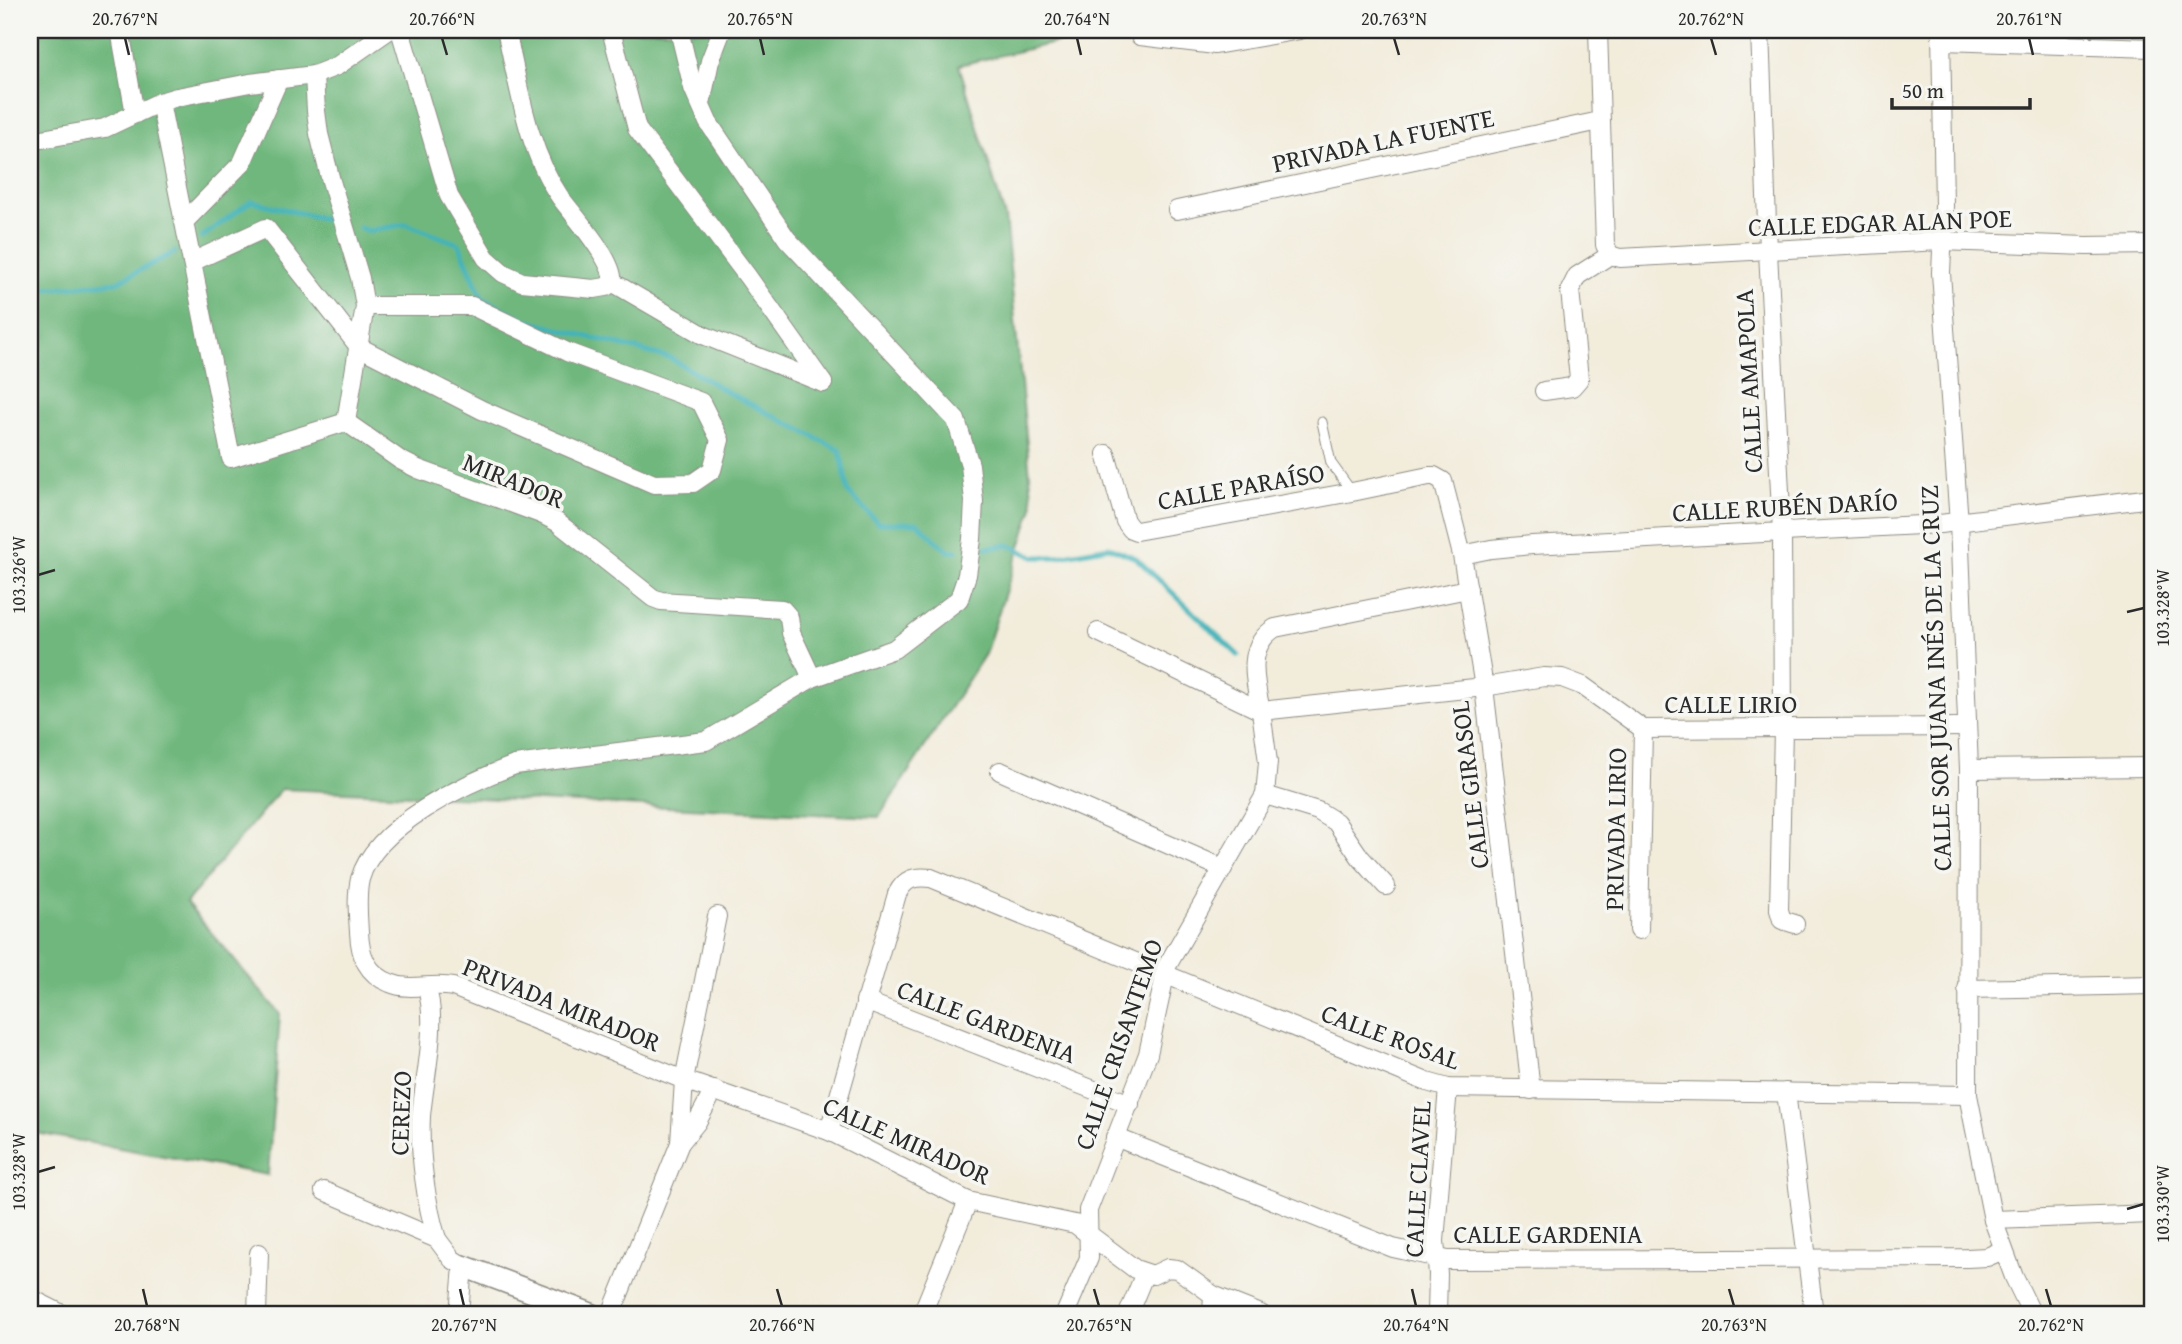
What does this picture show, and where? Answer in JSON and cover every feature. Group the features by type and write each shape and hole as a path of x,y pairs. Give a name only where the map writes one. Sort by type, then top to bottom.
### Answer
{"street":[{"path":"120,30 135,114"},
{"path":"30,141 105,128 160,102 177,97 314,75 337,66 389,30"},
{"path":"400,30 449,196 486,258 503,274 522,282 594,289 606,287 612,282 613,274 606,257 559,195 539,160 506,30"},
{"path":"611,30 638,129 823,383 702,335 612,282"},
{"name":"PRIVADA MIRADOR","path":"679,30 693,88 701,108 716,136 787,239 956,420 970,465 974,501 967,575 959,598 894,649 811,678 706,741 515,765 458,790 405,822 369,860 360,880 358,895 360,949 371,971 381,979 401,986 453,986 714,1090"},
{"path":"701,108 710,61 722,30"},
{"path":"1140,36 1215,45 1300,30"},
{"path":"1544,391 1572,387 1578,379 1570,290 1577,276 1610,255 1605,245 1598,30"},
{"name":"CALLE AMAPOLA","path":"1760,30 1782,532 1783,729 1779,910 1782,920 1795,924"},
{"path":"1941,35 2152,48"},
{"name":"CALLE SOR JUANA INÉS DE LA CRUZ","path":"1941,35 1944,206 1941,274 1959,523 1969,768 1968,1095 1993,1220 2003,1250 2032,1314"},
{"path":"160,102 231,458 346,422 365,306 360,278 319,134 314,75"},
{"path":"184,222 242,163 279,79"},
{"name":"PRIVADA LA FUENTE","path":"1177,210 1600,121"},
{"path":"192,262 266,229 359,347 482,410 654,484 694,484 712,470 720,440 701,402 567,352 472,306 365,306"},
{"name":"CALLE EDGAR ALAN POE","path":"1610,255 1620,258 1941,241 2087,246 2152,245"},
{"name":"MIRADOR","path":"346,422 400,460 418,469 557,522 653,598 782,610 789,617 791,633 811,678"},
{"name":"CALLE PARAÍSO","path":"1106,454 1125,521 1136,531 1429,476 1439,478"},
{"name":"CALLE GIRASOL","path":"1439,478 1446,486 1462,555 1484,687 1531,1090"},
{"name":"CALLE RUBÉN DARÍO","path":"1462,555 1508,546 1959,523 2152,498"},
{"path":"1262,717 1254,678 1258,644 1265,634 1275,628 1468,589"},
{"path":"1098,632 1262,717"},
{"name":"CALLE LIRIO","path":"1262,717 1544,677 1562,678 1583,686 1643,729 1967,727"},
{"name":"CALLE CRISANTEMO","path":"1065,1314 1090,1258 1088,1210 1148,1054 1171,956 1265,795 1268,762 1262,717"},
{"name":"PRIVADA LIRIO","path":"1639,930 1643,729"},
{"path":"1969,768 2152,767"},
{"path":"1000,771 1222,868"},
{"path":"1265,795 1318,811 1336,822 1360,857 1386,886"},
{"name":"CALLE ROSAL","path":"865,1001 901,886 910,878 931,878 1165,976 1427,1082 1448,1088 1968,1095"},
{"path":"680,1143 684,1080 717,916"},
{"path":"1967,989 2152,985"},
{"name":"CEREZO","path":"426,987 432,1016 421,1136 430,1211 437,1240"},
{"path":"829,1131 865,1001"},
{"name":"CALLE GARDENIA","path":"865,1001 1130,1104"},
{"name":"CALLE CLAVEL","path":"1437,1314 1437,1258 1434,1241 1448,1088"},
{"path":"611,1314 680,1143 697,1122 714,1090"},
{"name":"CALLE MIRADOR","path":"714,1090 829,1131 968,1201 1071,1223 1087,1231 1126,1263 1145,1273"},
{"path":"1786,1092 1814,1314"},
{"name":"CALLE GARDENIA","path":"1115,1137 1393,1248 1437,1258 1485,1261 1979,1258 2003,1250"},
{"path":"324,1191 437,1240 452,1259 463,1266 591,1314"},
{"path":"922,1314 968,1201"},
{"path":"1993,1220 2152,1214"},
{"path":"257,1314 259,1253"},
{"path":"459,1314 463,1266"},
{"path":"1128,1314 1145,1273 1153,1275 1168,1268 1177,1269 1213,1295 1261,1314"},
{"path":"1212,1314 1213,1295"},
{"path":"30,1298 62,1314"}],"lane":[{"path":"1322,422 1331,463 1352,492"}],"green space":[{"path":"30,30 1111,30 959,65 1005,217 1033,507 985,654 879,817 281,789 186,903 280,1014 268,1175 30,1132"}],"waterway":[{"path":"202,237 251,201 328,220"},
{"path":"360,228 369,231 406,224 459,244 482,298 528,321 670,358 729,393 840,450 848,492 878,523 917,523 948,551 956,551"},
{"path":"30,300 46,289 117,282 175,252"},
{"path":"986,548 1009,545 1034,557 1054,557 1109,547 1136,558 1238,655"}]}
